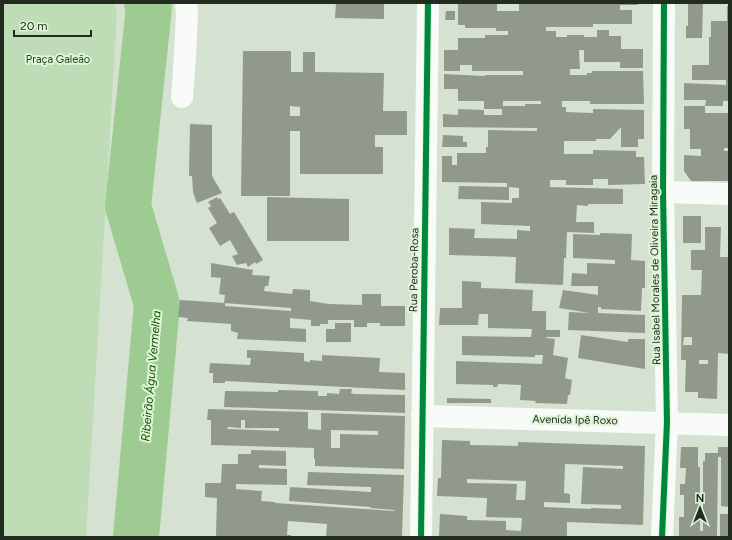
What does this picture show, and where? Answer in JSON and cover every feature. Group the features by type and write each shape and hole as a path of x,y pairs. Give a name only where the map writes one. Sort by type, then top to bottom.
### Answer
{"street":[{"path":"182,97 187,12 186,3"},
{"name":"Rua Peroba-Rosa","path":"420,537 428,3"},
{"name":"Rua Isabel Morales de Oliveira Miragaia","path":"662,537 667,422 663,192 664,3"},
{"path":"663,192 729,194"},
{"name":"Avenida Ipê Roxo","path":"422,416 729,425"}],"green space":[{"name":"Praça Galeão","path":"3,3 114,3 117,13 86,537 3,537"}],"building":[{"path":"336,3 384,3 384,19 335,18"},
{"path":"458,3 497,3 497,11 519,11 519,3 638,3 638,5 620,5 620,10 632,10 632,24 593,24 593,27 546,27 546,31 556,31 556,37 567,37 567,35 584,35 584,37 597,37 597,30 609,30 609,36 621,36 621,49 643,49 643,68 620,68 620,62 584,62 584,50 579,50 580,69 570,69 570,75 587,75 587,73 592,73 592,71 643,71 644,104 590,104 590,101 562,101 562,107 566,107 566,112 593,113 593,109 644,110 644,139 638,139 638,147 621,147 621,127 610,139 596,139 596,141 564,141 564,154 593,154 593,150 636,151 636,157 644,157 645,184 608,185 608,179 593,179 593,185 566,185 566,180 550,180 550,187 623,189 623,204 588,204 588,206 577,205 576,222 594,222 594,233 567,232 563,285 515,283 516,257 449,255 449,228 475,229 474,238 517,239 517,230 530,231 530,226 481,224 481,202 512,203 512,198 519,198 519,188 509,187 509,200 458,199 459,186 507,187 507,183 442,182 442,156 452,156 452,165 457,165 457,153 486,153 486,147 488,147 488,130 537,131 537,128 443,127 443,114 458,115 458,109 484,110 484,115 502,115 502,109 484,109 484,101 458,101 458,89 444,89 444,74 485,76 523,75 523,71 472,71 472,65 460,65 460,71 444,71 444,50 458,50 458,38 485,38 485,35 508,35 508,31 496,31 496,28 465,28 465,25 458,25","holes":["503,101 541,101 541,104 503,106"]},
{"path":"688,3 703,3 702,38 686,38 686,26 688,26"},
{"path":"727,6 729,6 729,101 723,101 723,106 705,106 706,100 684,100 684,83 726,85 726,80 692,80 692,65 709,65 709,37 711,37 711,21 727,21"},
{"path":"446,11 455,11 455,20 445,20"},
{"path":"243,51 291,51 291,72 303,72 303,52 315,52 315,72 384,73 383,111 407,111 407,135 375,135 375,147 383,147 383,174 300,174 300,131 290,131 290,196 241,196","holes":["290,106 300,107 300,116 290,116"]},
{"path":"684,106 705,106 705,113 729,113 729,148 724,148 724,151 729,151 729,181 691,181 684,171 684,155 701,156 701,149 690,149 690,129 684,129"},
{"path":"190,124 212,125 212,176 222,193 197,203 193,192 192,176 189,176"},
{"path":"443,135 463,136 463,142 467,142 467,147 442,147"},
{"path":"217,197 218,199 220,198 230,214 234,212 263,260 256,264 255,262 248,267 246,263 237,265 232,256 238,254 230,240 220,246 209,228 217,223 208,208 211,206 208,202"},
{"path":"267,197 349,199 349,241 267,241"},
{"path":"683,216 701,216 701,243 683,243"},
{"path":"705,227 721,227 720,257 729,257 729,354 718,353 717,399 698,398 698,392 685,392 686,360 681,360 682,295 701,295 702,270 691,270 691,250 705,250","holes":["684,337 692,337 692,345 683,345","699,360 708,360 708,364 699,364"]},
{"path":"600,233 632,234 631,260 645,261 645,288 642,288 641,311 601,309 601,307 598,307 598,313 645,315 645,333 568,330 569,312 590,313 559,308 563,290 598,295 598,286 571,286 572,273 587,274 587,263 615,264 615,260 573,258 573,234 600,235"},
{"path":"211,263 253,270 252,275 270,276 268,286 265,286 264,291 292,294 293,289 310,290 310,301 329,304 362,305 362,294 381,294 381,306 405,306 405,326 380,326 380,323 367,323 367,327 354,327 354,320 328,320 328,324 311,326 311,320 290,318 290,328 306,329 306,342 237,339 238,333 231,331 231,324 187,321 188,318 178,317 180,300 224,303 225,295 219,294 221,278 211,277","holes":["225,303 291,308 291,311 225,306"]},
{"path":"462,281 481,282 481,288 533,290 532,311 546,311 546,330 560,330 560,337 546,338 555,339 553,355 568,358 565,378 572,380 567,404 535,403 536,401 520,400 521,385 498,384 497,387 493,387 493,385 456,384 456,361 542,364 543,355 535,355 535,357 462,355 462,336 531,337 532,329 488,328 488,314 479,314 478,325 439,325 440,308 462,308"},
{"path":"335,323 351,323 351,342 326,342 326,329 335,329"},
{"path":"581,335 628,342 628,339 645,339 645,369 578,358"},
{"path":"247,350 304,353 304,361 310,362 310,360 322,361 322,355 380,358 379,372 405,373 405,390 225,381 225,383 213,383 213,373 209,373 210,363 250,365 251,358 247,358"},
{"path":"340,389 352,389 351,393 354,394 405,395 405,413 224,407 225,391 318,391 318,396 327,396 327,393 339,394"},
{"path":"447,398 491,399 491,403 447,403"},
{"path":"208,409 308,412 308,429 321,430 321,413 405,416 404,469 315,466 314,448 211,445 211,420 207,420","holes":["241,420 245,420 245,428 279,428 279,431 227,429 228,427 241,428","331,430 378,431 378,435 340,434 340,448 331,448"]},
{"path":"442,440 470,441 470,445 518,446 518,442 645,446 643,525 567,522 567,537 439,536 440,514 467,516 467,520 506,521 506,530 521,531 522,518 486,517 487,498 437,496 438,478 441,478","holes":["565,464 623,466 623,469 583,467 581,504 621,505 621,509 544,507 544,502 570,503 570,494 564,493","467,479 526,481 525,500 516,500 517,484 467,483"]},
{"path":"681,447 698,447 698,467 700,467 700,531 703,531 703,461 705,461 705,453 718,453 718,447 729,447 729,507 721,506 721,457 718,457 717,537 679,537 679,517 684,517 684,495 680,495 680,484 685,484 686,468 680,468"},
{"path":"251,450 286,451 286,466 259,465 259,468 287,469 287,485 236,484 236,489 262,491 261,501 394,511 370,508 371,507 289,501 290,487 371,492 371,487 307,485 308,472 404,475 402,537 326,537 327,524 288,521 287,535 291,535 291,537 216,536 217,498 205,497 205,483 221,483 222,464 238,464 238,454 251,454"},
{"path":"720,514 729,514 729,537 720,537"}],"waterway":[{"name":"Ribeirão Água Vermelha","path":"136,537 157,304 128,206 149,7 147,3"}],"cycle path":[{"path":"421,537 428,3"},
{"path":"662,537 667,422 663,192 664,3"}]}
